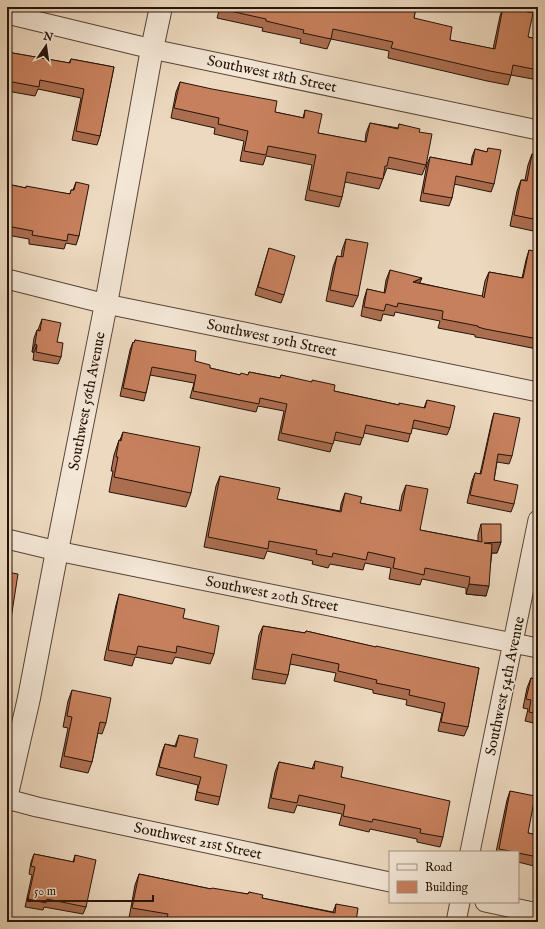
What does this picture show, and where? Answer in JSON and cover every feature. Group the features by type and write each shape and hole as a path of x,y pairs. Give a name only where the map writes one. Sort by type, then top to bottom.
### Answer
{"street":[{"name":"Southwest 56th Avenue","path":"7,794 29,698 106,304 152,49 161,7"},
{"name":"Southwest 18th Street","path":"7,14 152,49 538,130"},
{"name":"Southwest 19th Street","path":"7,280 106,304 538,392"},
{"name":"Southwest 54th Avenue","path":"470,851 538,520"},
{"name":"Southwest 20th Street","path":"7,539 57,552 538,648"},
{"name":"Southwest 21st Street","path":"7,799 44,809 389,882"},
{"path":"456,922 460,903"},
{"path":"490,903 538,913"}],"building":[{"path":"221,7 311,7 324,10 325,7 416,7 414,18 452,27 450,40 495,49 503,7 533,13 528,37 538,39 538,70 513,65 511,75 490,71 391,48 393,42 333,29 331,39 303,33 304,30 266,21 266,19 221,9"},
{"path":"7,52 70,63 71,59 114,67 100,136 76,131 84,89 40,80 39,87 7,81"},
{"path":"180,82 277,101 275,112 304,118 305,110 322,114 318,133 366,142 370,123 398,129 399,124 420,129 419,132 432,134 426,165 389,157 387,166 385,166 383,179 347,172 342,197 309,190 316,155 268,146 266,155 244,151 248,131 218,124 219,118 174,108"},
{"path":"488,148 501,150 494,184 456,176 452,198 423,193 430,157 472,165 475,149 487,152"},
{"path":"532,154 538,155 538,220 514,215 521,180 527,181"},
{"path":"76,182 89,185 79,236 68,234 67,241 32,235 33,231 7,226 7,184 70,194 71,190 74,190"},
{"path":"346,239 368,243 358,296 330,290 337,256 343,257"},
{"path":"269,248 295,256 284,295 258,287"},
{"path":"529,250 538,252 538,272 536,285 538,285 538,339 442,319 443,311 398,303 397,307 386,304 384,311 364,307 367,289 385,293 390,270 422,278 413,282 482,296 484,298 489,272 523,278"},
{"path":"42,319 61,323 57,342 63,343 61,357 36,352 37,345 35,344 37,330 40,331"},
{"path":"135,340 196,351 195,361 210,365 210,368 240,375 241,373 248,375 249,372 280,378 281,375 312,382 312,380 335,385 334,391 399,405 399,403 425,408 427,400 455,406 450,428 414,420 411,434 366,425 363,438 336,432 333,444 281,433 287,404 260,398 259,404 193,391 196,375 152,367 146,393 123,388 133,342 134,343"},
{"path":"494,413 520,418 512,456 498,454 494,480 518,485 514,504 470,495 475,473 481,474"},
{"path":"123,432 200,447 191,493 114,477 118,457 116,457 119,440 121,441"},
{"path":"220,476 280,488 277,499 341,512 345,493 362,497 360,503 401,511 406,485 428,489 420,530 482,542 481,524 501,524 501,542 484,543 492,544 489,586 469,584 470,577 425,568 424,575 393,568 395,558 368,552 366,560 333,553 332,557 316,554 317,550 269,541 268,549 208,537"},
{"path":"7,572 18,574 10,625 7,624"},
{"path":"119,594 185,609 183,618 219,626 214,654 177,646 176,653 138,646 136,655 108,650"},
{"path":"263,626 305,633 306,631 479,668 468,727 441,722 445,703 409,695 410,690 376,683 377,680 338,671 339,664 292,654 288,675 255,669"},
{"path":"531,678 538,680 538,714 529,712 531,700 526,699"},
{"path":"72,690 111,698 106,723 100,722 92,762 64,756 72,717 67,716"},
{"path":"179,735 198,739 194,757 227,765 220,797 197,792 201,777 159,767 165,744 176,747"},
{"path":"315,761 343,767 341,777 450,801 443,837 420,833 421,829 373,819 372,822 343,816 345,805 299,795 297,803 271,798 279,762 314,769"},
{"path":"510,791 535,796 528,833 538,835 538,857 519,853 519,851 499,849"},
{"path":"34,854 74,862 75,855 96,860 86,907 47,899 46,903 28,899 35,867 31,866"},
{"path":"139,874 211,889 248,894 249,892 263,895 262,898 335,913 336,904 358,908 356,922 166,922 168,914 132,908"}]}
